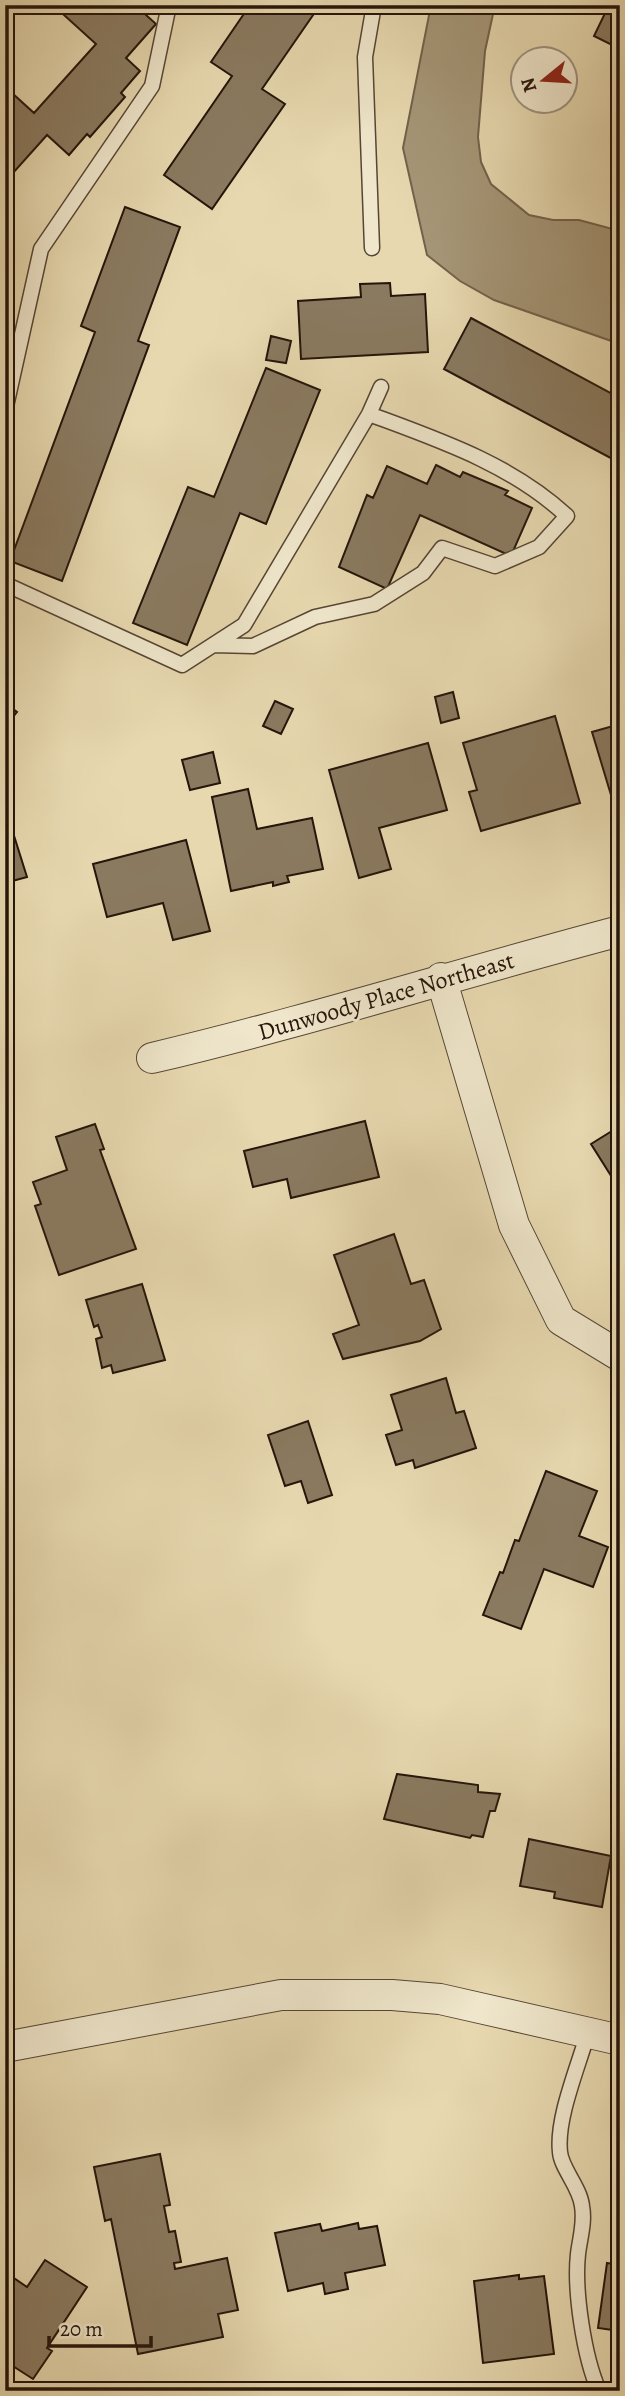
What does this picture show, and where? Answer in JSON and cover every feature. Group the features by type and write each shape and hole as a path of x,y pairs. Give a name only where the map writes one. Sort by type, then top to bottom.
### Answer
{"street":[{"name":"Dunwoody Place Northeast","path":"152,1058 262,1032 441,978 620,931"},
{"path":"441,978 514,1225 561,1320 620,1356"},
{"path":"5,2047 281,1994 391,1995 440,1999 620,2040"}],"lane":[{"path":"5,411 41,249 152,86 169,5"},
{"path":"372,248 365,57 374,5"},
{"path":"5,584 182,665 244,625 369,414 381,387"},
{"path":"213,645 253,646 315,617 374,604 423,573 442,548 495,566 539,547 568,516 545,496 471,452 369,414"},
{"path":"588,2032 563,2122 560,2153 574,2179 582,2205 583,2230 578,2255 582,2337 599,2391"}],"shaded area":[{"path":"431,5 495,5 485,51 478,137 481,162 491,184 529,215 553,220 579,220 620,231 620,344 494,300 460,281 427,255 403,148"}],"building":[{"path":"53,5 135,5 156,24 126,58 140,71 121,93 125,97 90,137 87,134 69,155 47,135 5,182 5,101 12,93 34,113 96,44"},
{"path":"250,5 320,5 262,89 285,104 212,209 164,175 232,76 211,62"},
{"path":"609,5 620,5 620,49 594,36"},
{"path":"125,207 180,227 138,341 149,345 62,581 10,561 95,332 81,326"},
{"path":"390,283 391,296 425,294 428,352 301,359 298,301 361,297 360,284"},
{"path":"471,318 620,398 620,463 444,369"},
{"path":"271,336 291,341 286,363 266,360"},
{"path":"266,368 320,390 266,524 240,513 187,645 133,623 188,487 214,497"},
{"path":"436,465 460,477 463,472 508,491 505,495 532,508 511,556 420,515 387,589 339,567 367,495 373,498 387,466 427,484"},
{"path":"453,692 459,718 441,723 435,697"},
{"path":"275,701 293,709 281,734 263,726"},
{"path":"5,703 17,712 5,727"},
{"path":"555,716 580,803 481,831 469,792 477,790 463,743"},
{"path":"620,724 620,792 611,795 592,732"},
{"path":"428,743 447,810 379,828 391,869 359,878 329,770"},
{"path":"213,752 220,783 190,790 182,760"},
{"path":"248,789 257,829 312,818 323,869 287,876 289,882 273,886 273,882 231,891 212,797"},
{"path":"5,807 27,877 5,883"},
{"path":"186,840 210,931 173,940 163,903 107,917 93,864"},
{"path":"365,1121 379,1177 291,1198 287,1179 253,1187 244,1151"},
{"path":"95,1124 104,1149 100,1150 136,1249 59,1275 35,1206 41,1204 33,1182 67,1170 56,1137"},
{"path":"620,1126 620,1190 591,1144"},
{"path":"394,1234 411,1284 424,1280 441,1329 420,1341 343,1359 333,1334 359,1325 334,1255"},
{"path":"142,1284 165,1360 113,1373 111,1365 102,1368 96,1339 102,1337 98,1325 94,1327 86,1300"},
{"path":"446,1378 456,1413 464,1411 476,1448 415,1468 413,1460 396,1465 386,1435 402,1430 391,1395"},
{"path":"308,1421 332,1495 308,1503 301,1481 285,1486 268,1435"},
{"path":"546,1471 597,1491 579,1536 608,1547 593,1587 544,1569 521,1629 483,1615 515,1540 519,1541"},
{"path":"397,1774 478,1785 478,1792 500,1794 495,1811 490,1811 483,1837 472,1835 470,1838 384,1819"},
{"path":"529,1839 611,1856 602,1907 554,1898 555,1892 520,1886"},
{"path":"160,2154 170,2205 164,2206 169,2232 175,2231 181,2262 174,2263 175,2269 227,2258 238,2310 218,2314 223,2337 138,2354 111,2219 105,2221 94,2167"},
{"path":"358,2223 359,2229 377,2226 385,2265 345,2273 348,2289 325,2294 323,2283 288,2291 275,2233 320,2224 322,2231"},
{"path":"45,2260 87,2287 47,2348 52,2351 33,2379 5,2361 5,2272 27,2287"},
{"path":"607,2263 620,2265 620,2331 598,2328"},
{"path":"519,2275 519,2279 544,2276 554,2354 483,2363 474,2281"}]}
